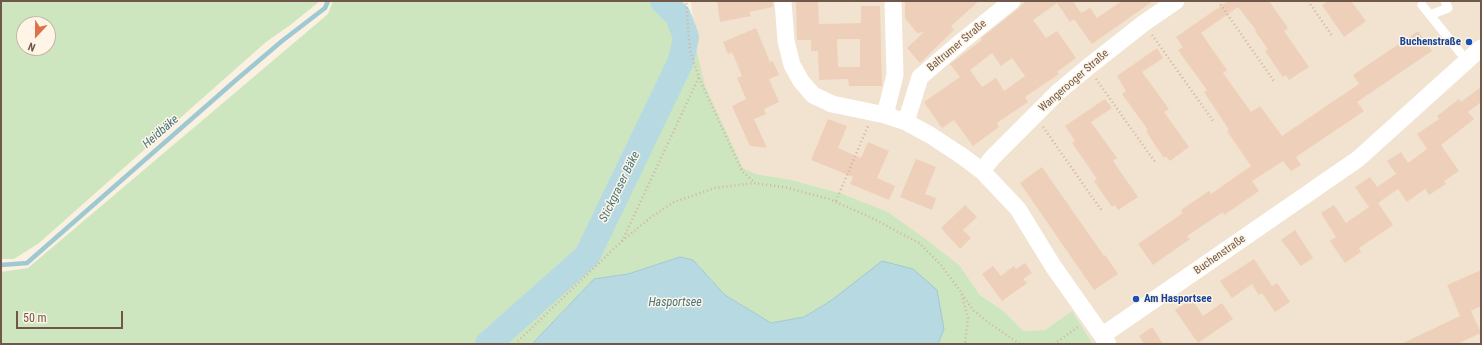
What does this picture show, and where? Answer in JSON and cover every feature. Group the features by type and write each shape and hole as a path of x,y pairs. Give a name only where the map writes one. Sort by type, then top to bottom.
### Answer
{"street":[{"path":"783,1 786,41 792,65 801,81 814,95 832,104 880,114 906,122 930,134 982,171 1018,209 1053,266 1106,340"},
{"path":"880,114 895,75 893,1"},
{"name":"Baltrumer Straße","path":"906,122 920,77 1012,1"},
{"name":"Wangerooger Straße","path":"982,171 992,158 1058,92 1144,23 1176,1"},
{"name":"Buchenstraße","path":"1106,340 1358,159 1481,48"}],"lane":[{"path":"1430,15 1448,8 1446,1"},
{"path":"1422,5 1467,60"}],"path":[{"path":"686,1 690,51 699,78 742,171 754,183"},
{"path":"1218,1 1274,81"},
{"path":"1308,1 1333,37"},
{"path":"1144,23 1214,122"},
{"path":"1088,67 1155,162"},
{"path":"622,241 699,78"},
{"path":"836,201 880,114"},
{"path":"1035,115 1102,211"},
{"path":"515,344 622,241 650,218 674,202 715,188 754,183 784,187 836,201 919,243 941,265 973,310 988,324 1020,344"},
{"path":"961,292 968,318 965,344"},
{"path":"1054,344 1090,319"}],"shaded area":[{"path":"691,1 1481,1 1481,344 1093,344 1072,312 1045,330 1023,331 1005,312 980,295 958,265 888,212 843,194 792,180 756,174 743,168 704,86 697,57"}],"green space":[{"path":"1,1 320,1 266,42 39,243 14,259 1,259"},
{"path":"333,1 654,1 675,27 679,51 585,248 475,344 1,344 1,272 28,268 328,14"},
{"path":"696,48 705,86 743,168 756,174 792,180 843,194 888,212 959,265 980,295 1005,312 1023,331 1045,330 1072,311 1093,344 938,344 944,329 832,300 804,317 771,323 725,295 693,260 680,257 628,274 594,279 532,344 503,344 595,260 680,77 687,52"}],"water":[{"name":"Hasportsee","path":"680,257 693,260 725,295 771,323 804,317 832,300 882,261 913,269 937,290 944,329 938,344 532,344 594,279 628,274"}],"building":[{"path":"717,1 773,1 773,7 749,12 751,16 720,22"},
{"path":"796,1 818,1 819,24 861,23 861,6 880,6 882,86 849,86 848,79 819,80 818,51 811,51 811,40 797,40","holes":["837,39 860,39 860,67 838,67"]},
{"path":"905,1 979,1 951,26 954,30 920,63 907,48 924,32 917,33 905,18"},
{"path":"1026,1 1073,1 1081,13 1090,8 1097,18 1122,1 1153,1 1092,44 1074,19 1070,22 1057,3 1033,20 1046,38 1057,31 1076,58 1057,72 1059,74 1025,97 1028,102 997,123 999,127 973,146 954,120 942,128 924,102 960,77 950,64 982,40 981,38","holes":["992,53 1001,66 1012,58 1025,76 1004,91 996,78 982,87 970,70"]},
{"path":"1228,1 1269,1 1288,28 1284,31 1309,67 1289,80 1286,75 1283,77 1265,51 1268,49 1255,31 1256,30 1238,7 1201,33 1227,70 1223,73 1251,112 1260,106 1282,136 1359,84 1353,75 1418,31 1432,51 1357,102 1364,111 1296,157 1301,165 1291,171 1283,161 1252,181 1259,191 1224,215 1223,212 1187,236 1190,239 1153,265 1138,244 1183,213 1181,210 1209,191 1211,194 1251,166 1227,131 1229,130 1204,92 1207,90 1178,50 1183,47 1176,37"},
{"path":"1328,1 1351,1 1366,21 1344,37 1322,5"},
{"path":"756,28 770,62 773,61 779,75 769,79 779,102 764,109 766,114 754,119 767,148 750,146 732,106 746,99 737,78 742,76 732,52 728,54 723,42"},
{"path":"1157,48 1163,58 1142,72 1169,109 1164,112 1189,147 1170,161 1166,156 1164,158 1146,131 1148,130 1122,94 1126,91 1117,76"},
{"path":"1481,87 1481,102 1468,112 1474,119 1441,145 1459,171 1444,181 1446,184 1429,195 1425,189 1407,202 1398,189 1378,203 1393,225 1359,248 1361,252 1345,263 1330,241 1336,237 1321,213 1334,205 1346,223 1369,207 1355,187 1370,177 1377,187 1396,174 1387,161 1401,152 1408,163 1427,149 1417,134 1439,119 1437,116 1459,99 1461,102"},
{"path":"1105,99 1112,108 1091,122 1117,158 1113,161 1138,197 1118,210 1115,205 1112,207 1094,181 1097,179 1072,143 1075,141 1065,126"},
{"path":"828,119 847,126 838,148 861,158 868,142 889,151 877,178 895,186 889,200 850,184 853,177 811,160"},
{"path":"916,159 936,167 925,194 936,198 932,210 900,197"},
{"path":"1042,167 1118,274 1094,290 1020,183"},
{"path":"965,205 977,217 963,230 971,238 960,249 941,228"},
{"path":"1295,230 1313,258 1301,266 1281,240"},
{"path":"1254,259 1272,286 1277,283 1290,302 1275,312 1262,293 1259,295 1252,284 1232,298 1220,281"},
{"path":"1025,263 1032,273 1023,279 1027,283 1002,301 982,274 993,266 1001,276 1014,266 1016,269"},
{"path":"1481,270 1481,306 1471,311 1481,333 1457,344 1401,344 1460,316 1447,285"},
{"path":"1192,299 1203,316 1222,303 1233,319 1198,343 1175,310"},
{"path":"1152,327 1163,344 1144,344 1139,336"}],"waterway":[{"name":"Heidbäke","path":"1,265 27,263 236,80 282,41 325,8 328,1"},
{"name":"Stickgraser Bäke","path":"488,344 587,256 681,61 686,37 678,16 663,1"}],"place":[{"name":"Buchenstraße","path":"1469,42"},
{"name":"Am Hasportsee","path":"1136,299"}]}
